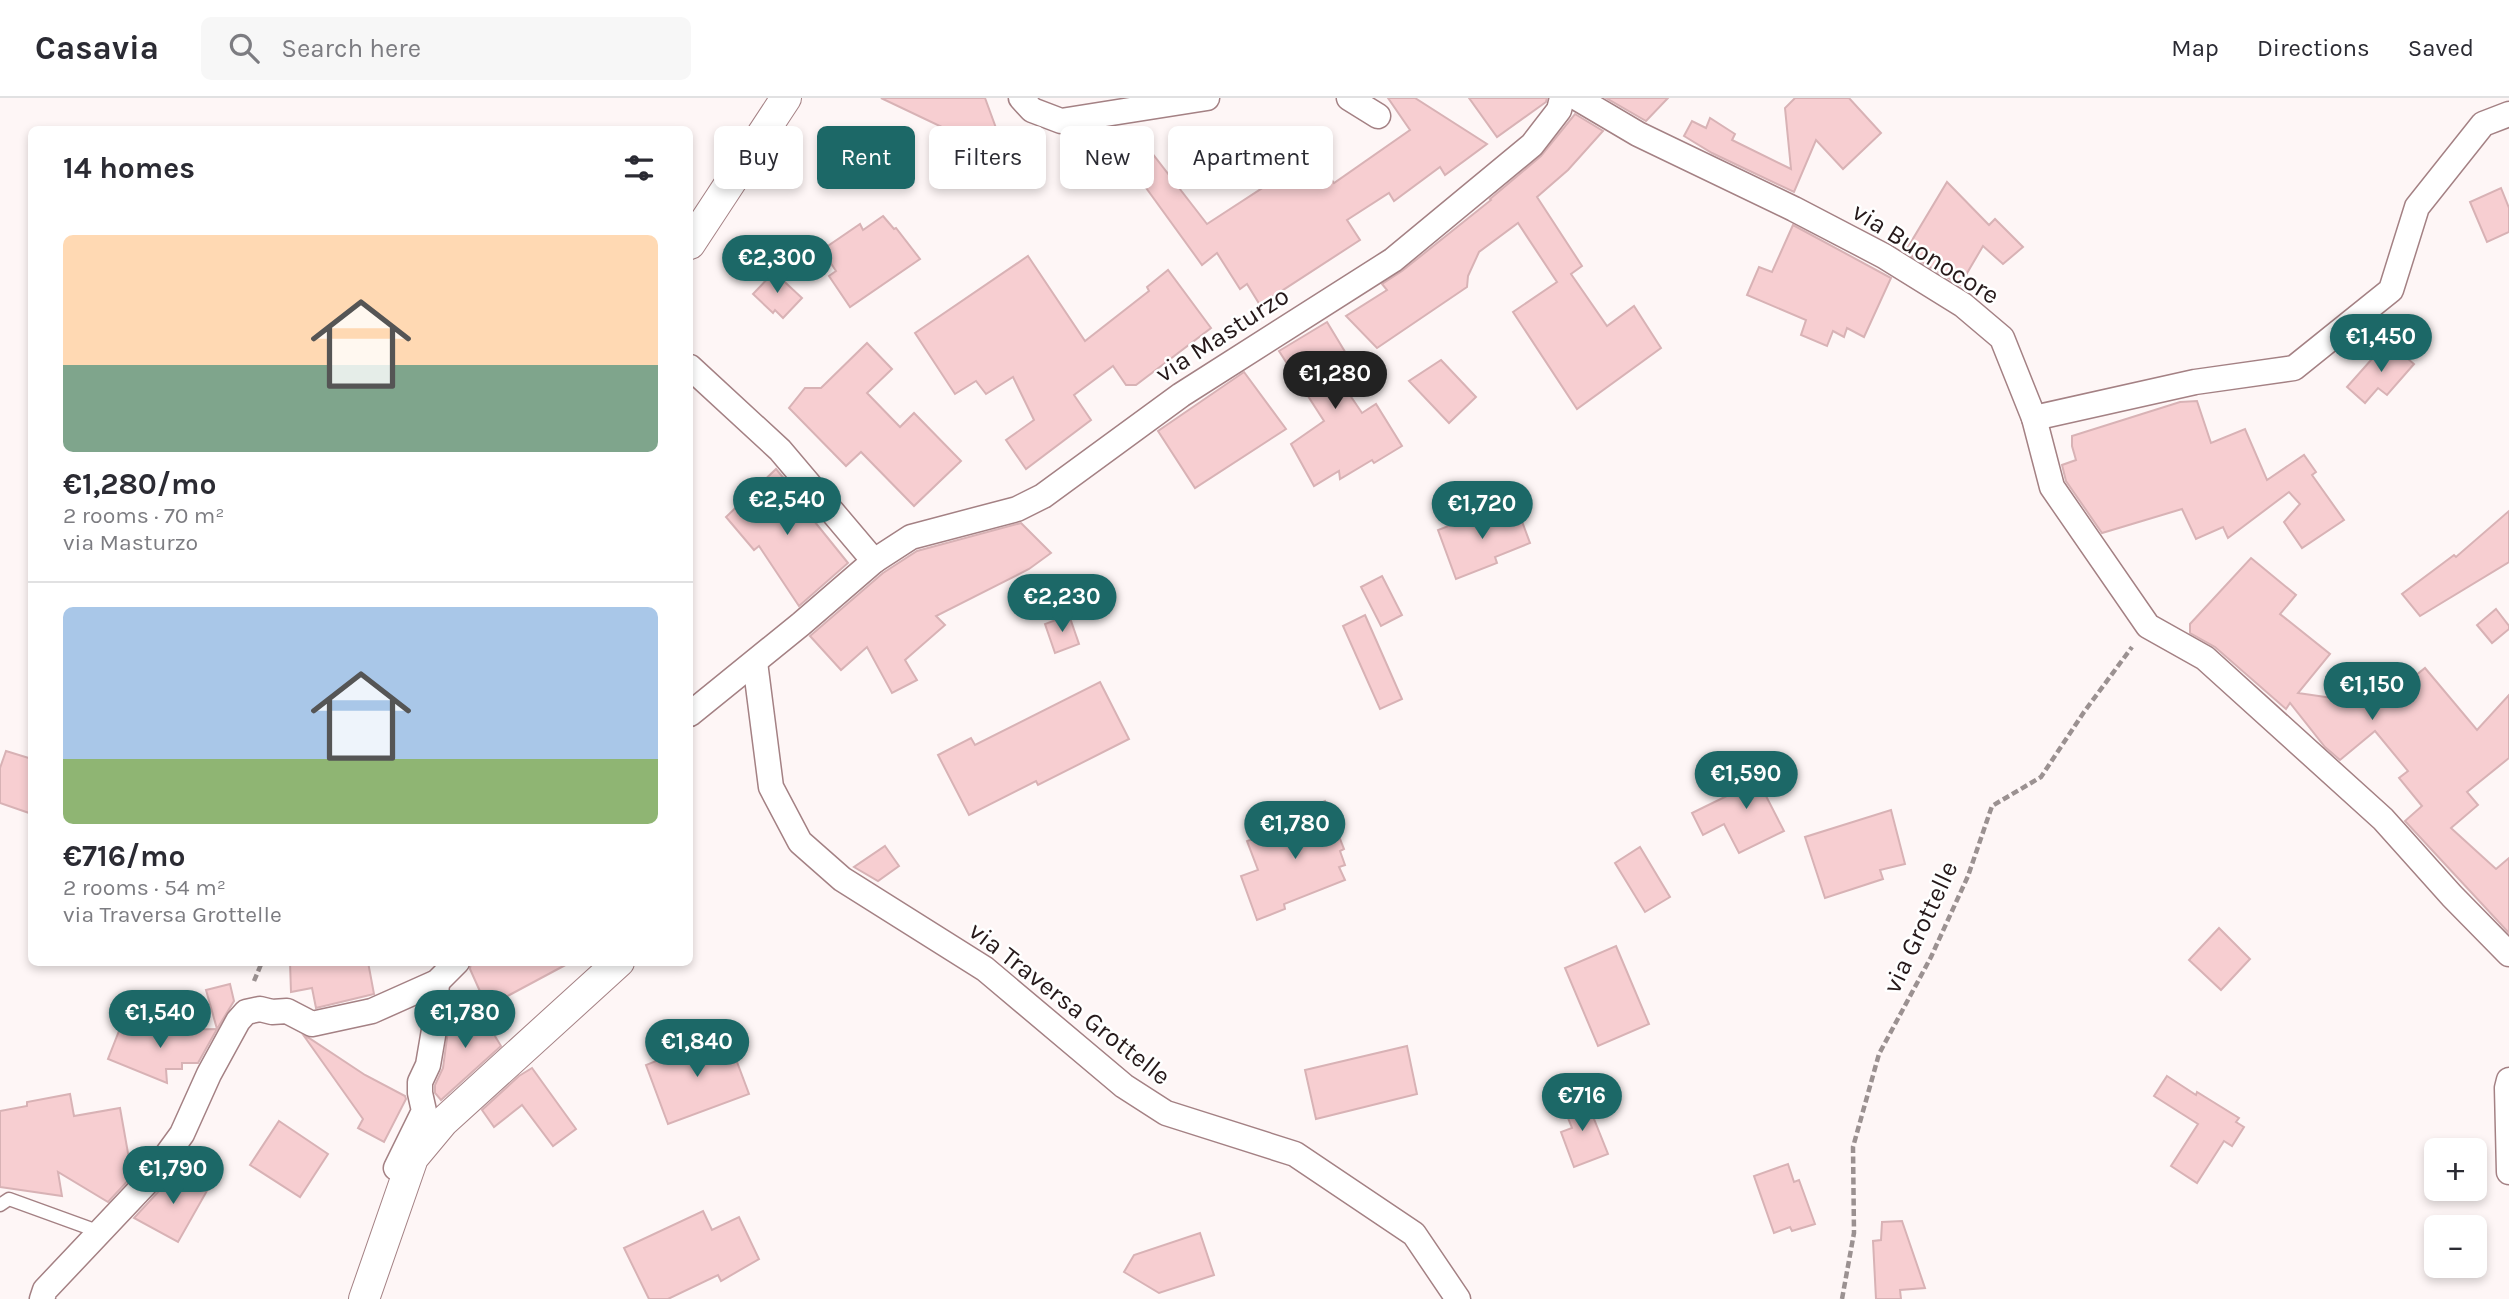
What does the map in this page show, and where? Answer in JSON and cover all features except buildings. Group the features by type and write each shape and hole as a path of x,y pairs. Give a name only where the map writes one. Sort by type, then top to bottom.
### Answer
{"street":[{"path":"693,239 786,98"},
{"path":"1021,98 1032,110 1061,121 1207,98"},
{"path":"1349,98 1378,116"},
{"name":"via Masturzo","path":"874,561 911,537 1017,509 1042,496 1181,395 1393,260 1532,145 1559,110 1562,98"},
{"name":"via Buonocore","path":"1577,98 1638,134 1794,209 1884,256 1963,304 2002,338 2034,418 2052,487 2148,626 2205,658 2383,819 2452,897 2509,954"},
{"path":"2034,418 2195,382 2294,368 2390,290 2417,207 2483,124 2509,114"},
{"path":"693,370 780,450 874,561 693,712"},
{"name":"via Traversa Grottelle","path":"755,662 771,787 800,842 842,879 985,970 1124,1086 1166,1113 1296,1154 1414,1234 1458,1299"},
{"path":"41,1299 45,1290 147,1182 182,1134 209,1074 238,1021 246,1012 260,1009 272,1012 287,1011 312,1024 372,1011 437,982 453,966"},
{"path":"366,1297 413,1158 443,1122 615,966"},
{"path":"366,1297 374,1238 398,1161 424,1111 419,1093 420,1082 428,1065 434,1030 437,982"},
{"path":"2509,1080 2509,1172"}],"lane":[{"path":"0,1205 9,1199 100,1232"}],"path":[{"name":"via Grottelle","path":"1842,1299 1854,1233 1853,1147 1879,1054 1931,957 1968,876 1992,806 2041,777 2084,712 2148,626"}]}
